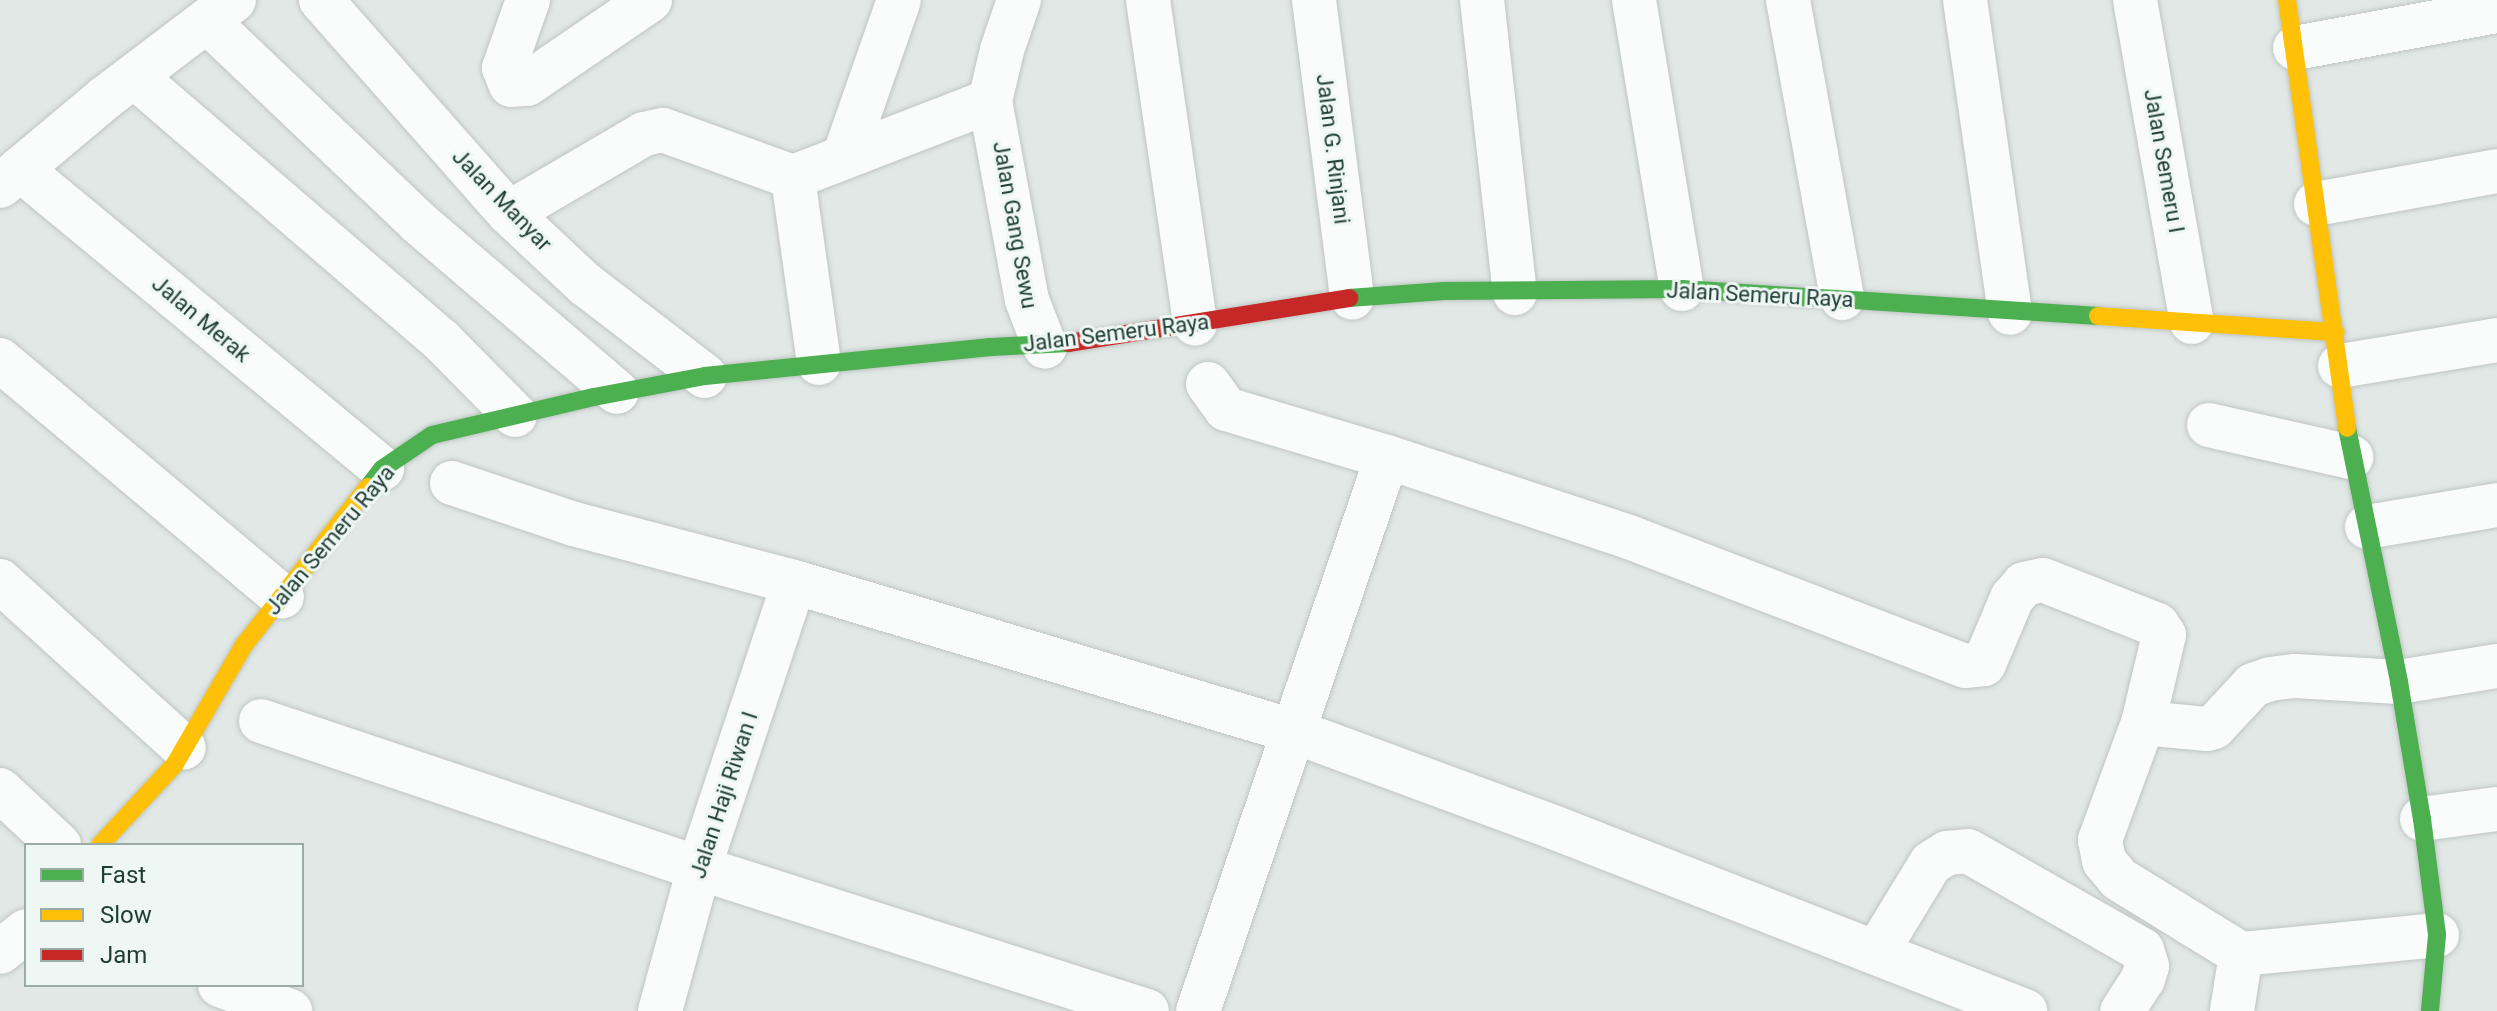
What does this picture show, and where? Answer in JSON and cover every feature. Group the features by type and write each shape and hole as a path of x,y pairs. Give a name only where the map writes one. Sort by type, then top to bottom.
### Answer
{"street":[{"name":"Jalan Manyar","path":"321,0 509,213 585,284 705,376"},
{"path":"528,0 504,68 511,85 527,84 650,0"},
{"path":"844,157 899,0"},
{"path":"509,213 644,134 663,130 793,177 990,101 1002,50 1019,0"},
{"path":"1148,0 1195,324"},
{"name":"Jalan G. Rinjani","path":"1314,0 1352,298"},
{"path":"1482,0 1515,293"},
{"path":"1634,0 1682,289"},
{"path":"1788,0 1842,298"},
{"path":"1965,0 2010,313"},
{"name":"Jalan Semeru I","path":"2135,0 2192,322"},
{"path":"2287,0 2351,457 2399,682 2422,819 2437,935 2431,964 2430,1011"},
{"path":"10,177 221,11 419,223 617,392"},
{"path":"2295,48 2497,11"},
{"path":"135,77 442,341 515,415"},
{"name":"Jalan Gang Sewu","path":"990,101 1027,300 1045,347"},
{"path":"2316,204 2497,171"},
{"name":"Jalan Merak","path":"10,177 382,469"},
{"path":"793,177 819,363"},
{"name":"Jalan Semeru Raya","path":"102,843 175,764 244,645 382,469 432,435 617,392 705,376 819,363 991,347 1045,347 1352,298 1444,291 1515,293 1682,289 1842,298 2010,313 2192,322 2338,349"},
{"path":"2338,349 2497,340"},
{"path":"0,360 282,597"},
{"path":"1208,384 1226,409 1387,457 1629,537 1965,666 1984,664 2012,598 2024,584 2043,580 2157,625 2164,635 2143,723 2100,840 2104,861 2119,879 2241,954 2437,935"},
{"path":"2209,425 2351,457"},
{"path":"1198,1011 1296,732 1387,457"},
{"path":"452,483 574,524 794,582 1296,732 1553,827 2025,1011"},
{"path":"2367,527 2497,505"},
{"path":"0,581 184,748"},
{"name":"Jalan Haji Riwan I","path":"660,1011 699,868 794,582"},
{"path":"2143,723 2214,727 2247,691 2270,679 2295,676 2399,682 2497,666"},
{"path":"261,721 699,868 1147,1011"},
{"path":"0,790 57,843"},
{"path":"2422,819 2497,809"},
{"path":"1876,953 1931,863 1947,853 1968,851 2142,950 2147,966 2143,979 2122,1011"},
{"path":"0,952 24,933"},
{"path":"2232,1011 2241,954"},
{"path":"225,987 290,1011"}],"traffic: fast":[{"path":"1349,298 1444,291 1682,289 2098,316"},
{"path":"368,487 382,469 432,435 594,397 705,376 991,347 1069,343"},
{"path":"2347,428 2399,682 2422,819 2437,935 2430,1011"}],"traffic: slow":[{"path":"2287,0 2347,428"},
{"path":"2098,316 2335,332"},
{"path":"102,843 175,764 244,645 368,487"}],"traffic: jam":[{"path":"1069,343 1349,298"}]}
